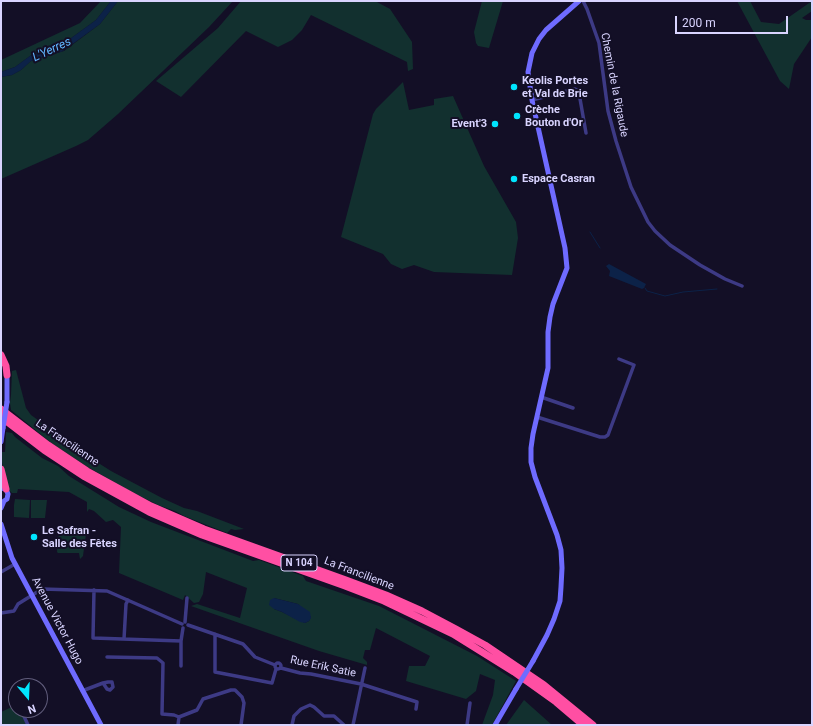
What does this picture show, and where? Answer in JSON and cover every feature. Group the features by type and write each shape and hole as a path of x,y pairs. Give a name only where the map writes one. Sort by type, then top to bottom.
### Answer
{"highway":[{"path":"1,355 6,366 7,375"},
{"name":"La Francilienne","path":"1,409 48,445 87,471 151,506 226,537 386,595 422,611 456,629 485,645 538,681 592,725"},
{"name":"La Francilienne","path":"1,417 44,450 85,477 149,512 202,535 384,601 454,634 514,672 550,698 583,725"},
{"path":"1,469 3,489"}],"main road":[{"path":"495,725 547,636 560,601 562,568 557,535 535,477 531,462 532,434 548,368 548,332 550,317 553,304 566,274 567,259 532,100 528,72 529,63 535,46 546,30 579,1"},
{"path":"1,442 7,402 7,375"},
{"path":"1,508 3,501 8,497 8,492 3,489"},
{"name":"Avenue Victor Hugo","path":"1,524 7,546 15,564 101,725"}],"street":[{"name":"Chemin de la Rigaude","path":"583,1 587,8 599,43 608,112 616,141 631,187 648,222 655,232 670,245 700,265 725,279 742,286"},
{"path":"532,100 575,89 577,90 579,92 586,132"},
{"path":"537,417 600,437 605,437 608,435 634,365 619,359"},
{"path":"541,397 573,408"},
{"path":"1,572 15,564"},
{"name":"Rue Erik Satie","path":"1,613 12,612 18,604 45,588 109,591 184,625 243,644 255,657 277,667 300,673 361,684 417,702 416,709"},
{"path":"94,590 93,638 181,641"},
{"path":"181,666 181,641 187,598"},
{"path":"124,639 126,604 128,600"},
{"path":"215,634 215,672 272,683 277,667"},
{"path":"108,657 157,658 163,664 162,714 179,717 197,710 203,700 235,690 242,697 244,703 241,725"},
{"path":"353,725 365,668"},
{"path":"82,691 103,683"},
{"path":"467,725 470,703"},
{"path":"292,725 294,716 300,709 310,706 314,706 324,716 334,716 344,725"},
{"path":"178,725 179,717"}],"green space":[{"path":"101,1 111,1 96,20 63,44 30,56 15,67 1,72 1,60 80,23"},
{"path":"118,1 233,1 209,27 118,114 88,140 1,179 1,77 12,75 21,70 31,61 64,51 100,24"},
{"path":"241,1 375,1 390,9 412,42 413,69 408,71 407,62 311,15 302,30 292,40 278,47 246,31 181,97 156,81 218,28"},
{"path":"482,1 503,1 489,48 478,46 474,32"},
{"path":"737,1 750,1 761,22 779,24 812,1 812,11 802,18 812,20 812,37 794,64 789,89 780,81"},
{"path":"403,82 409,110 434,105 434,99 453,96 484,166 516,222 518,238 512,275 434,272 414,265 402,269 391,264 383,254 341,237 373,114 376,109"},
{"path":"16,370 26,408 31,415 89,457 111,471 162,498 184,508 197,511 244,529 231,529 227,533 158,505 86,466 50,442 11,410 12,371"},
{"path":"6,432 12,433 42,458 58,466 69,476 119,507 151,522 253,561 259,560 303,576 306,581 379,606 477,656 516,681 492,725 482,725 493,695 495,680 480,674 476,691 466,699 406,681 409,666 425,666 430,656 376,628 370,650 365,650 363,658 367,662 367,665 319,651 191,606 197,604 240,618 247,588 206,572 203,594 199,602 194,603 185,595 183,600 119,573 121,527 113,520 106,522 94,511 89,509 87,512 87,502 69,492 18,489 17,493 12,493 6,485 1,457 2,452 5,452","holes":["274,598 298,604 311,617 309,621 305,623 274,609"]},
{"path":"15,499 30,500 29,518 14,517"},
{"path":"31,500 47,500 45,518 31,518"},
{"path":"61,534 86,534 83,556 80,559 79,553 57,552 58,537"},
{"path":"524,700 552,725 506,725"},
{"path":"8,709 8,718 23,718 27,725 1,725 1,712"}],"water":[{"name":"L'Yerres","path":"111,1 118,1 100,24 63,51 31,61 21,70 12,75 1,77 1,72 15,67 30,56 63,44 96,20"},
{"path":"609,264 646,284 644,288 642,289 609,276 610,271 606,266"},
{"path":"274,598 298,604 310,612 311,618 305,623 300,622 274,609 269,605 270,600"}],"waterway":[{"path":"590,232 600,248"},
{"path":"645,288 647,291 665,296 683,292 717,289"}],"place":[{"name":"Keolis Portes et Val de Brie","path":"514,87"},
{"name":"Crèche Bouton d'Or","path":"517,116"},
{"name":"Event'3","path":"495,124"},
{"name":"Espace Casran","path":"514,179"},
{"name":"Le Safran - Salle des Fêtes","path":"34,537"}]}
